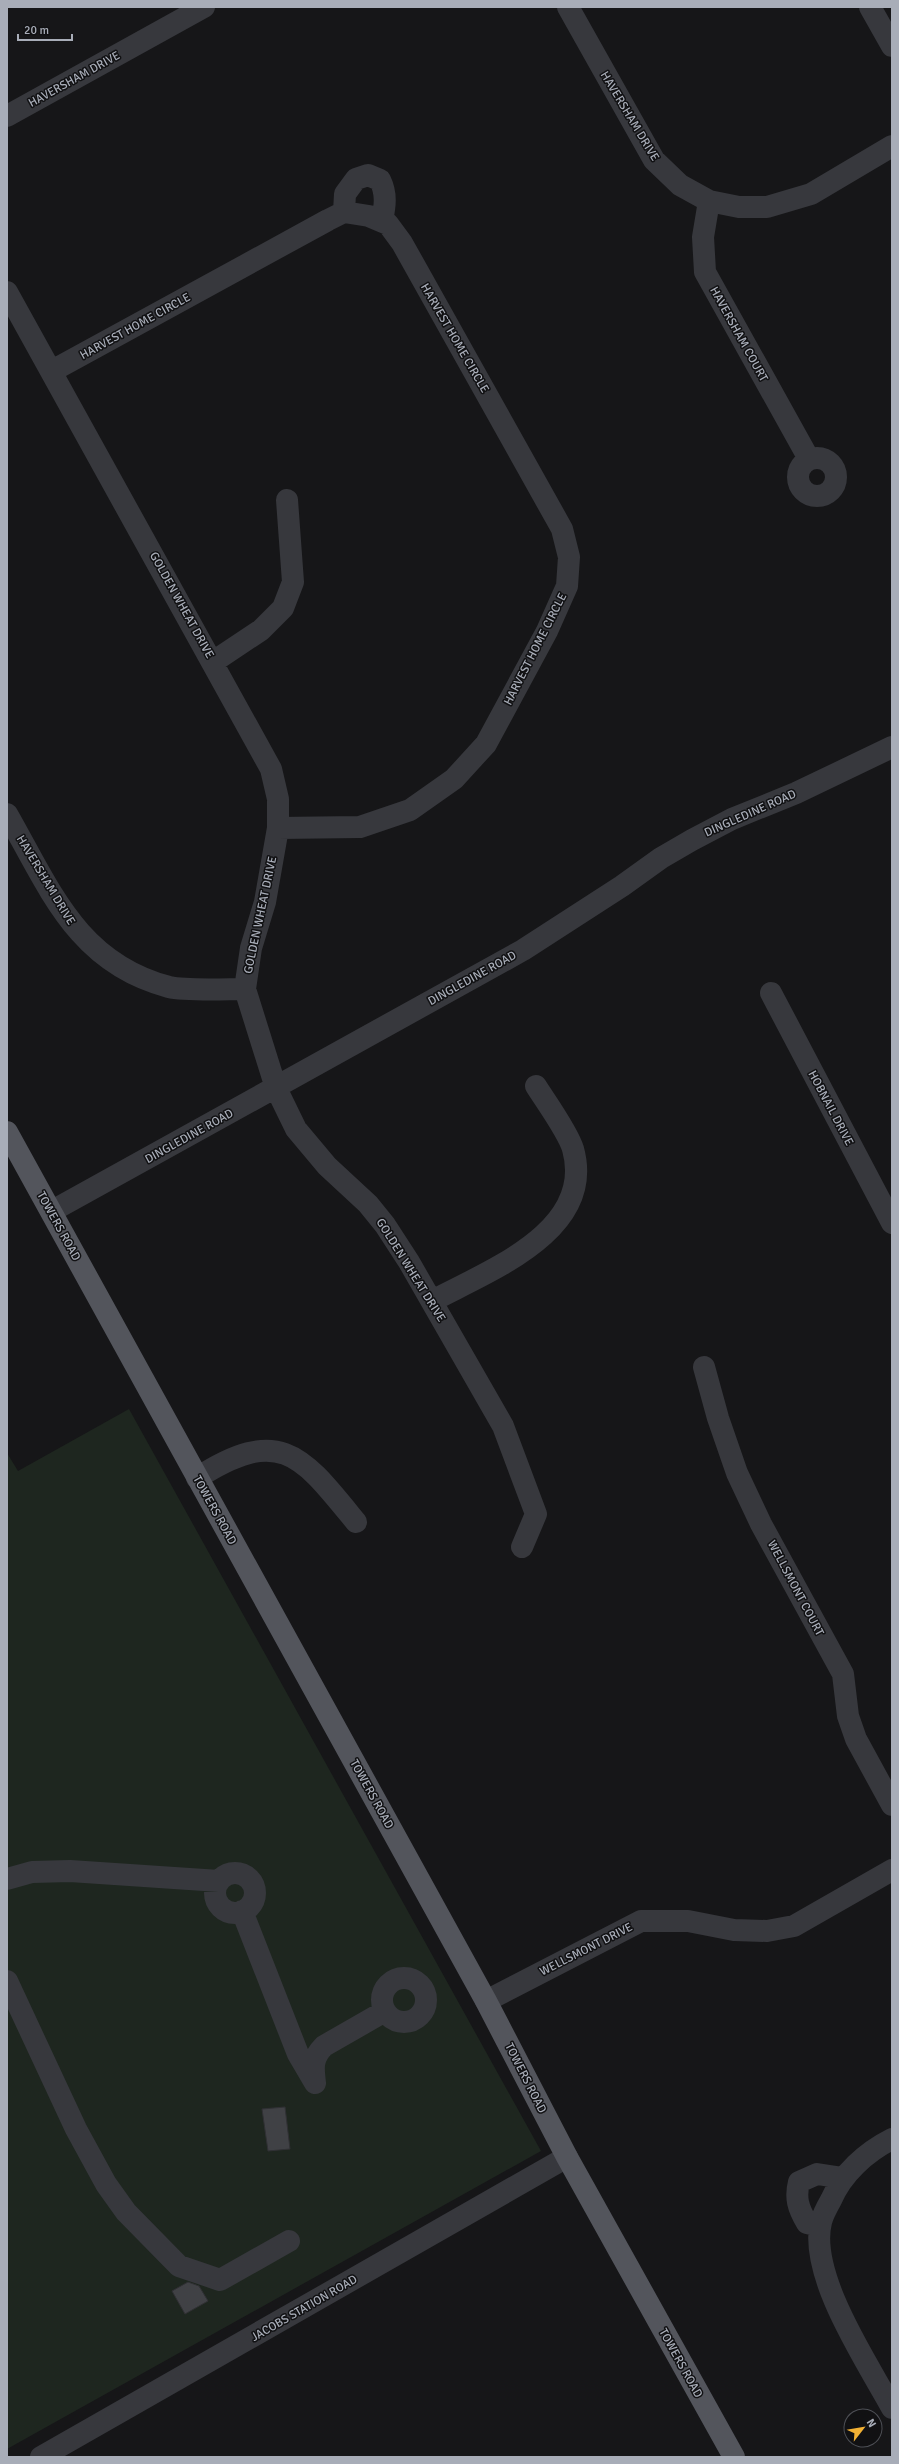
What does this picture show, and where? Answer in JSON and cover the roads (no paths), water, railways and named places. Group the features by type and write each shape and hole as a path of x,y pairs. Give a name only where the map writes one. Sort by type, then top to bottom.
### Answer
{"main road":[{"name":"TOWERS ROAD","path":"7,1132 52,1211 486,2001 567,2157 734,2457"}],"street":[{"name":"HAVERSHAM DRIVE","path":"7,116 204,7"},
{"name":"HAVERSHAM DRIVE","path":"568,7 654,160 680,185 709,201 740,207 767,207 804,196 892,146"},
{"path":"870,7 892,46"},
{"path":"344,212 345,194 356,179 368,175 380,180 383,187 385,202 382,221"},
{"name":"HAVERSHAM COURT","path":"709,201 703,237 705,272 809,459"},
{"name":"HARVEST HOME CIRCLE","path":"52,371 344,212 369,216 388,224 402,243 562,529 569,557 567,586 547,631 486,744 454,779 410,810 360,827 278,828"},
{"name":"GOLDEN WHEAT DRIVE","path":"7,292 271,769 278,799 278,828 265,902 250,948 245,989 276,1088 296,1129 327,1166 368,1204 385,1225 432,1301 503,1426 536,1514 522,1547"},
{"path":"213,662 261,630 283,608 293,582 287,500"},
{"name":"DINGLEDINE ROAD","path":"52,1211 523,950 622,886 661,858 692,840 732,819 796,793 892,747"},
{"name":"HAVERSHAM DRIVE","path":"7,814 64,915 84,939 110,961 170,987 245,989"},
{"name":"HOBNAIL DRIVE","path":"771,993 892,1223"},
{"path":"432,1301 522,1252 540,1239 557,1222 566,1206 575,1182 576,1165 573,1147 536,1086"},
{"name":"WELLSMONT COURT","path":"704,1367 718,1418 737,1473 761,1524 843,1674 848,1716 856,1739 892,1805"},
{"path":"198,1478 236,1456 254,1451 269,1450 284,1454 296,1458 308,1468 356,1522"},
{"name":"WELLSMONT DRIVE","path":"486,2001 641,1921 688,1920 734,1930 767,1931 794,1926 892,1870"},
{"path":"7,1879 32,1872 70,1871 219,1881"},
{"path":"230,1873 243,1874 249,1878 255,1890 253,1903 242,1912 230,1912 220,1906 215,1894 219,1881 230,1873"},
{"path":"242,1912 298,2054 315,2083 313,2064 316,2054 324,2046 385,2011"},
{"path":"7,1980 76,2129 106,2184 126,2212 179,2266 220,2280 289,2241"},
{"path":"892,2140 869,2155 843,2178 838,2184 820,2226 824,2273 831,2293 892,2408"},
{"name":"JACOBS STATION ROAD","path":"41,2457 567,2157"},
{"path":"820,2226 807,2223 801,2213 795,2196 799,2182 817,2174 843,2178"}]}
